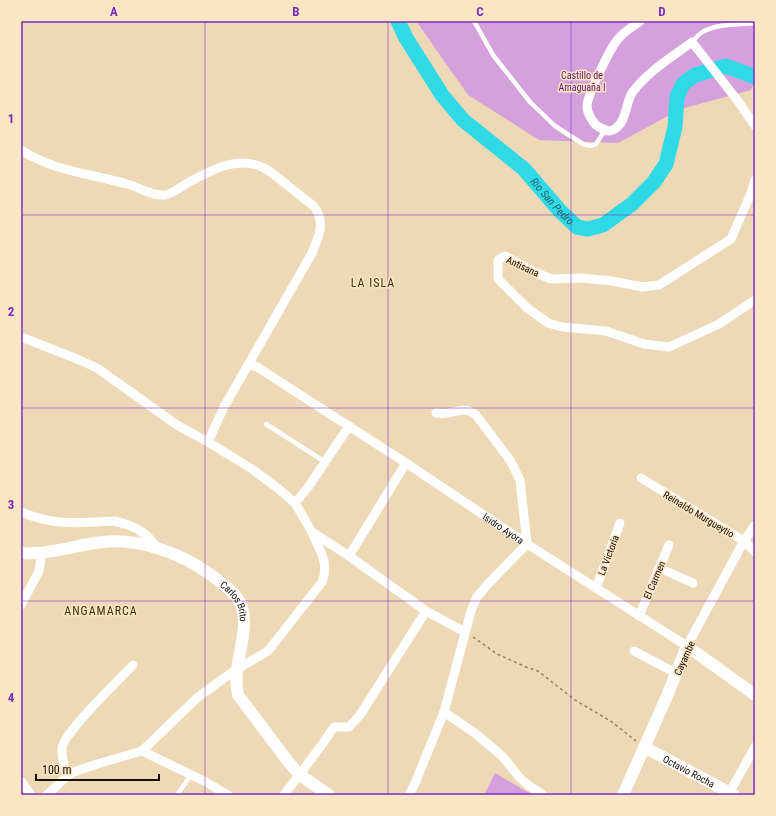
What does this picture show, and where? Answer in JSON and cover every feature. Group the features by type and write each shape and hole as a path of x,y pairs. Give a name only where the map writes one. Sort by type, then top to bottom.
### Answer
{"street":[{"path":"640,21 618,38 600,71 589,98 587,106 588,112 594,122 601,129 613,130 622,121 631,95 646,76 692,42 738,100 755,126"},
{"path":"21,150 43,162 80,174 127,184 153,193 164,195 215,169 231,163 247,162 264,167 314,207 320,219 320,234 312,253 224,407 208,442"},
{"name":"Antisana","path":"755,180 731,239 659,285 642,287 582,278 551,278 534,272 505,256 498,260 498,279 526,307 548,323 562,328 606,331 644,344 669,347 719,324 755,300"},
{"path":"21,337 97,368 177,425 252,469 295,503 312,532 325,564 325,573 322,582 268,651 261,657 237,669 198,697 142,751 97,764 67,776 46,795"},
{"name":"Isidro Ayora","path":"249,364 258,367 527,544 688,646 755,695"},
{"path":"409,795 444,712 471,611 478,597 487,585 527,544 520,480 510,460 476,415 470,410 461,410 448,414 436,413"},
{"path":"295,503 309,486 349,426"},
{"path":"349,556 406,463"},
{"name":"Reinaldo Murgueytio","path":"641,478 744,541 755,552"},
{"path":"21,512 35,518 62,523 114,521 144,533 156,547"},
{"name":"La Victoria","path":"596,588 620,523"},
{"name":"Cayambe","path":"623,795 688,646 744,541 755,525"},
{"path":"312,532 349,556 426,611 465,632"},
{"name":"Carlos Brito","path":"21,553 42,552 103,542 126,542 156,547 197,565 218,580 236,596 242,606 245,626 237,669 237,689 241,700 300,775 329,795"},
{"name":"El Carmen","path":"639,616 669,545"},
{"path":"21,605 39,571 42,552"},
{"path":"659,568 693,583"},
{"path":"284,795 300,775 334,726 349,727 360,715 426,611"},
{"path":"634,651 676,673"},
{"path":"67,776 62,753 64,742 72,730 133,665"},
{"path":"444,712 476,734 503,757 519,777 543,795"},
{"name":"Octavio Rocha","path":"644,747 731,794"},
{"path":"731,794 755,747"},
{"path":"142,751 228,795"},
{"path":"21,781 31,795"}],"lane":[{"path":"474,21 493,55 530,102 555,126 583,144 591,146 596,144 605,130"},
{"path":"692,42 701,33 710,29 729,25 755,23"},
{"path":"266,424 324,462"},
{"path":"177,795 191,775"}],"path":[{"path":"465,632 479,640 497,654 538,671 575,700 612,722 644,747"}],"green space":[{"name":"Castillo de Amaguaña I","path":"416,21 755,21 755,80 751,90 681,109 618,143 539,140 468,95"},
{"path":"495,773 533,795 484,795"}],"waterway":[{"name":"Rio San Pedro","path":"398,21 406,38 442,95 463,120 524,169 560,211 577,227 588,229 603,225 632,204 654,182 666,164 675,127 677,97 683,84 695,75 726,66 755,77"}],"district":[{"name":"LA ISLA","path":"373,283"},
{"name":"ANGAMARCA","path":"101,611"}]}
